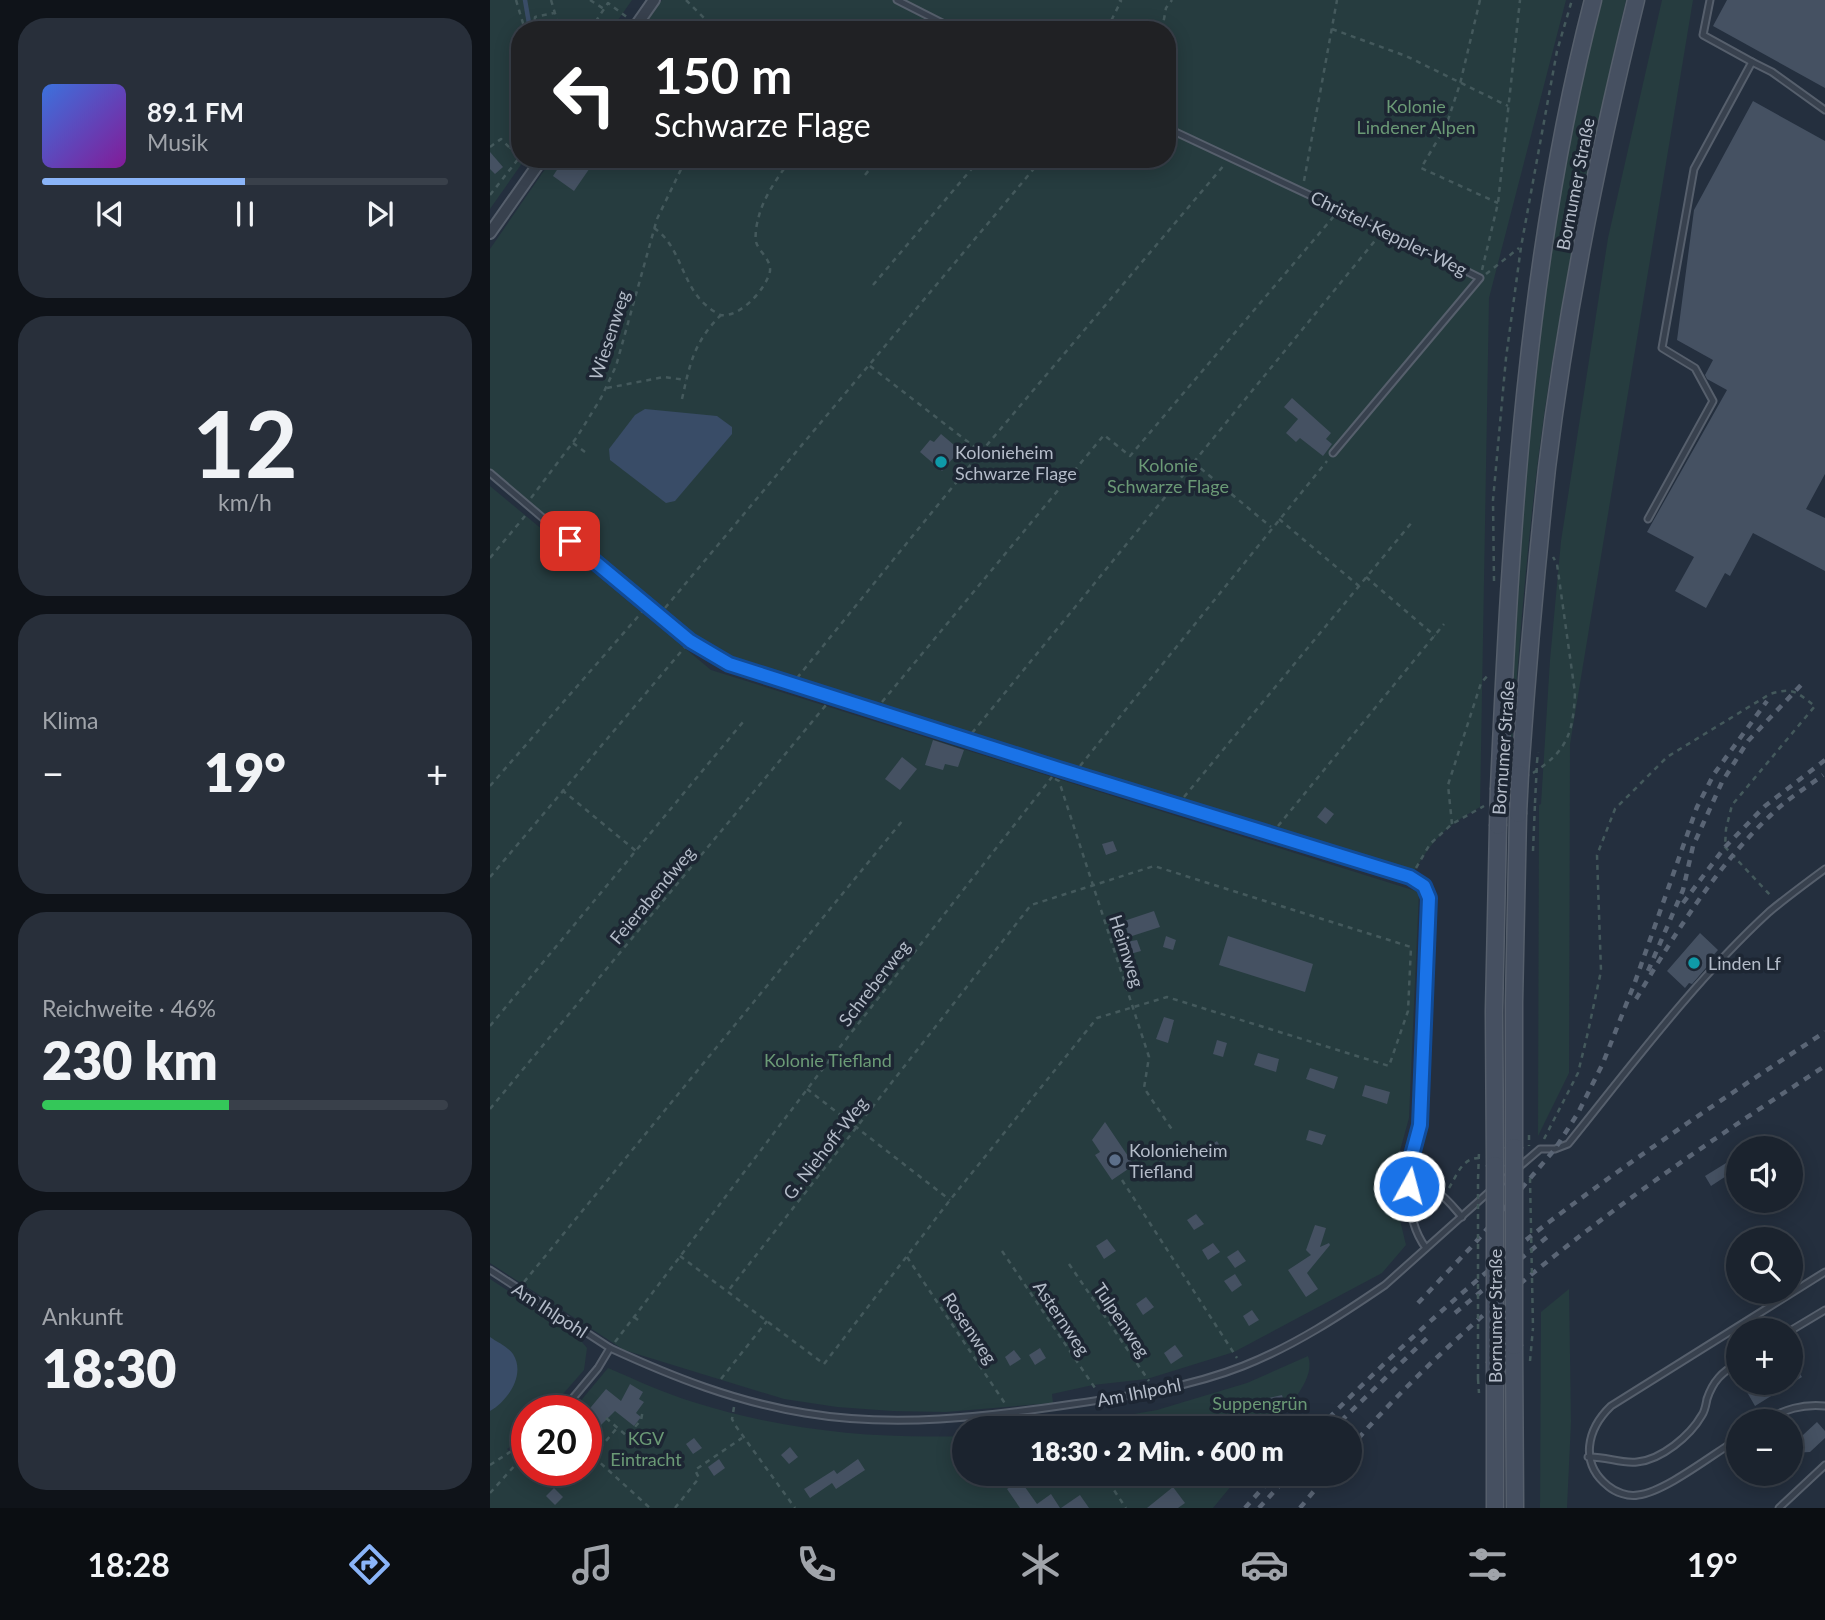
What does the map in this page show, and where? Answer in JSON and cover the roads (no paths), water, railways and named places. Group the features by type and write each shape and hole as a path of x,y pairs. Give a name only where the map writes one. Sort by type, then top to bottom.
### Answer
{"main road":[{"name":"Bornumer Straße","path":"1495,1508 1494,1011 1499,788 1509,583 1529,351 1548,210 1562,130 1593,0"},
{"name":"Bornumer Straße","path":"1515,1508 1514,1346 1522,1148 1514,1002 1520,774 1538,557 1560,374 1596,174 1636,0"}],"street":[{"path":"639,21 654,0"},
{"path":"490,233 535,168"}],"lane":[{"path":"897,0 938,21"},
{"path":"1710,0 1703,34 1772,72 1825,110"},
{"path":"1648,519 1713,401 1695,368 1662,348 1694,169 1752,62"},
{"name":"Christel-Keppler-Weg","path":"1176,132 1480,278 1333,453"},
{"path":"490,473 658,616 690,641 729,664 968,738 1073,774 1410,877 1424,886 1429,898 1420,1125 1412,1155 1409,1186 1417,1236 1426,1248"},
{"name":"Am Ihlpohl","path":"490,1270 610,1348 704,1388 806,1413 886,1420 1012,1414 1154,1390 1241,1367 1297,1340 1366,1298 1385,1285 1540,1149 1555,1149 1568,1144 1663,1027 1727,955 1778,905 1825,869"},
{"path":"1409,1186 1427,1186 1444,1197 1462,1217"},
{"path":"1726,1447 1667,1484 1637,1496 1612,1489 1600,1480 1588,1457 1592,1432 1601,1416 1611,1406 1825,1272"},
{"path":"1803,1323 1825,1310"},
{"path":"576,1395 610,1348"},
{"path":"1588,1457 1602,1456 1635,1463 1654,1459 1687,1433 1703,1415 1720,1373 1726,1370"},
{"path":"1789,1409 1825,1406"},
{"path":"1779,1508 1825,1465"}],"water":[{"path":"645,409 717,416 732,427 732,434 675,501 666,503 610,460 609,449 635,415"},
{"path":"490,1337 513,1354 517,1370 509,1394 490,1411"}],"waterway":[{"path":"525,0 529,21"}],"railway":[{"path":"1648,971 1683,890 1693,846 1722,782 1748,741 1801,685"},
{"path":"1418,1303 1475,1243 1555,1149 1578,1113 1603,1063 1635,982 1697,807 1714,774 1767,701"},
{"path":"1683,903 1725,847 1765,806 1825,760"},
{"path":"1636,999 1681,926 1733,856 1790,798 1823,775"},
{"path":"1331,1416 1430,1321 1549,1222 1685,1125 1825,1032"},
{"path":"1362,1435 1456,1339 1574,1241 1697,1151 1825,1066"},
{"path":"1455,1313 1552,1233"},
{"path":"1346,1416 1429,1336"},
{"path":"1245,1508 1264,1486"},
{"path":"1259,1508 1279,1486"},
{"path":"1300,1508 1318,1486"}],"place":[{"name":"Kolonieheim Schwarze Flage","path":"941,462"},
{"name":"Linden Lf","path":"1694,963"},
{"name":"Kolonieheim Tiefland","path":"1115,1160"}],"park label":[{"name":"Kolonie Lindener Alpen","path":"1416,116"},
{"name":"Kolonie Schwarze Flage","path":"1168,475"},
{"name":"Kolonie Tiefland","path":"828,1060"},
{"name":"Suppengrün","path":"1260,1403"},
{"name":"KGV Eintracht","path":"646,1448"}]}
